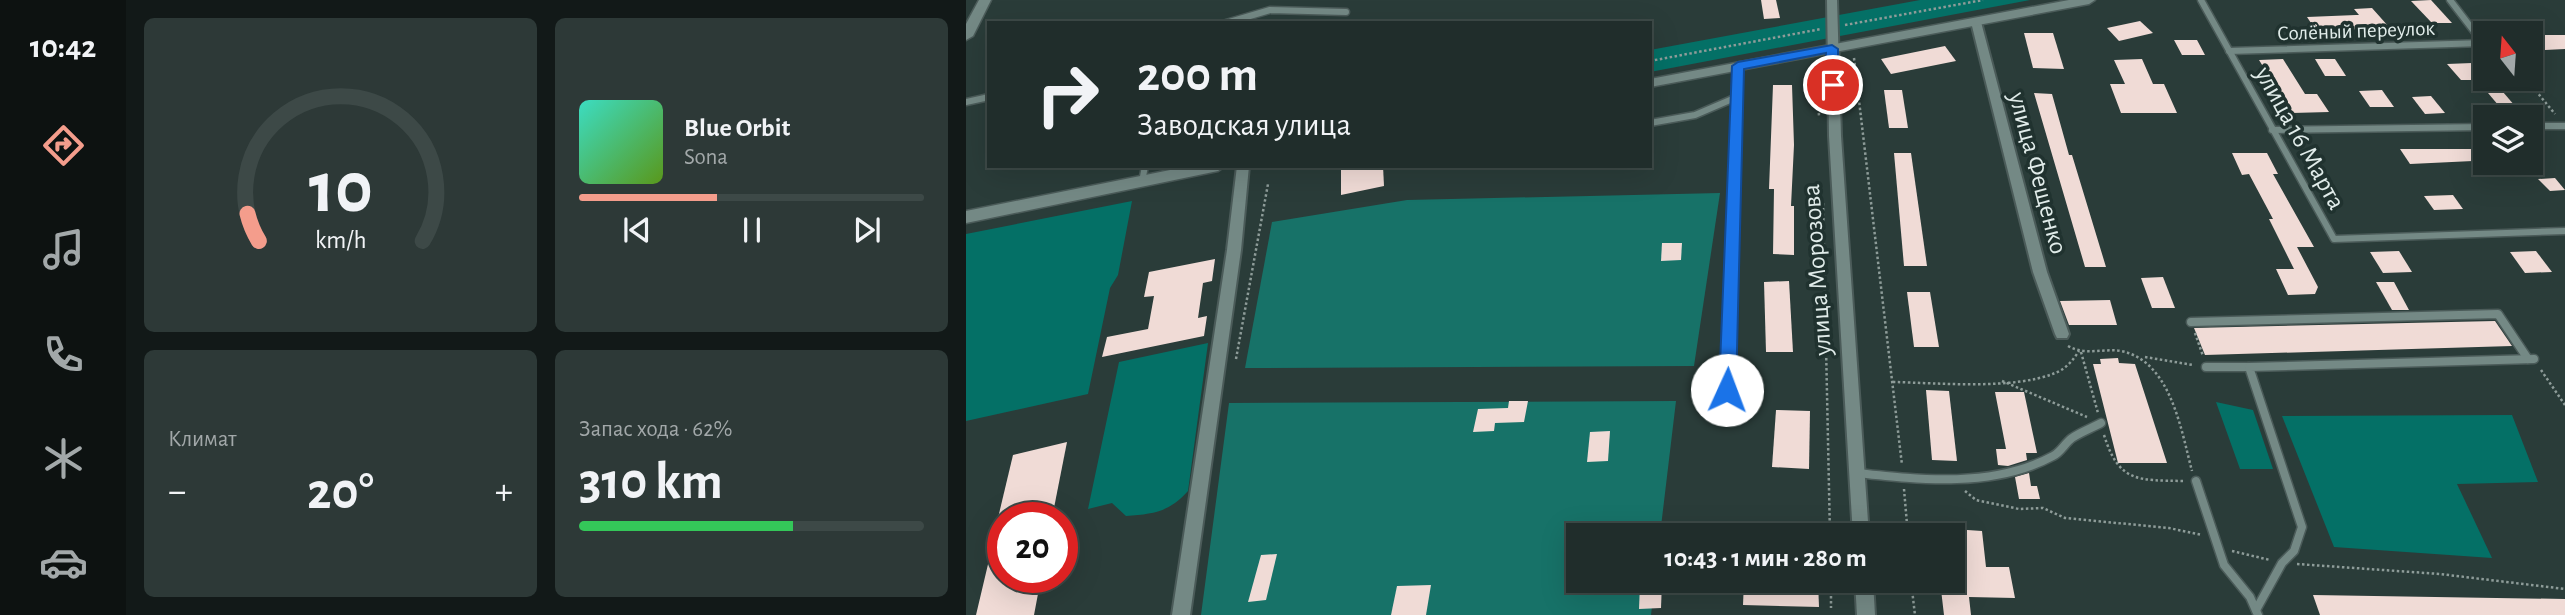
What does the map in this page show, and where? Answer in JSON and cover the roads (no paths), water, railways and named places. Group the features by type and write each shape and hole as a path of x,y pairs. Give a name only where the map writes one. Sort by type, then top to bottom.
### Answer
{"street":[{"path":"966,36 985,0"},
{"name":"улица Морозова","path":"1832,0 1832,54 1860,523"},
{"path":"1652,83 1738,66 1832,54 2089,0"},
{"name":"улица Фещенко","path":"1976,22 2040,272 2062,334"},
{"path":"966,217 1143,174 1199,168"},
{"path":"1181,615 1234,250 1243,168"},
{"path":"1865,593 1866,615"}],"lane":[{"name":"улица 16 Марта","path":"2201,0 2334,239 2565,231"},
{"name":"Солёный переулок","path":"2229,51 2483,43 2451,0"},
{"path":"1230,21 1280,8 1346,12"},
{"path":"1727,390 1738,66"},
{"path":"966,102 987,97"},
{"path":"1652,123 1695,115 1737,97"},
{"path":"2543,126 2564,126"},
{"path":"2272,130 2473,127"},
{"path":"2191,322 2498,314 2531,359 2206,367"},
{"path":"2249,367 2302,527 2294,551 2281,563 2257,612"},
{"path":"1857,473 1903,479 1952,480 1991,475 2036,464 2057,454 2071,439 2101,423"},
{"path":"2196,481 2230,575 2249,597 2257,612"}]}
